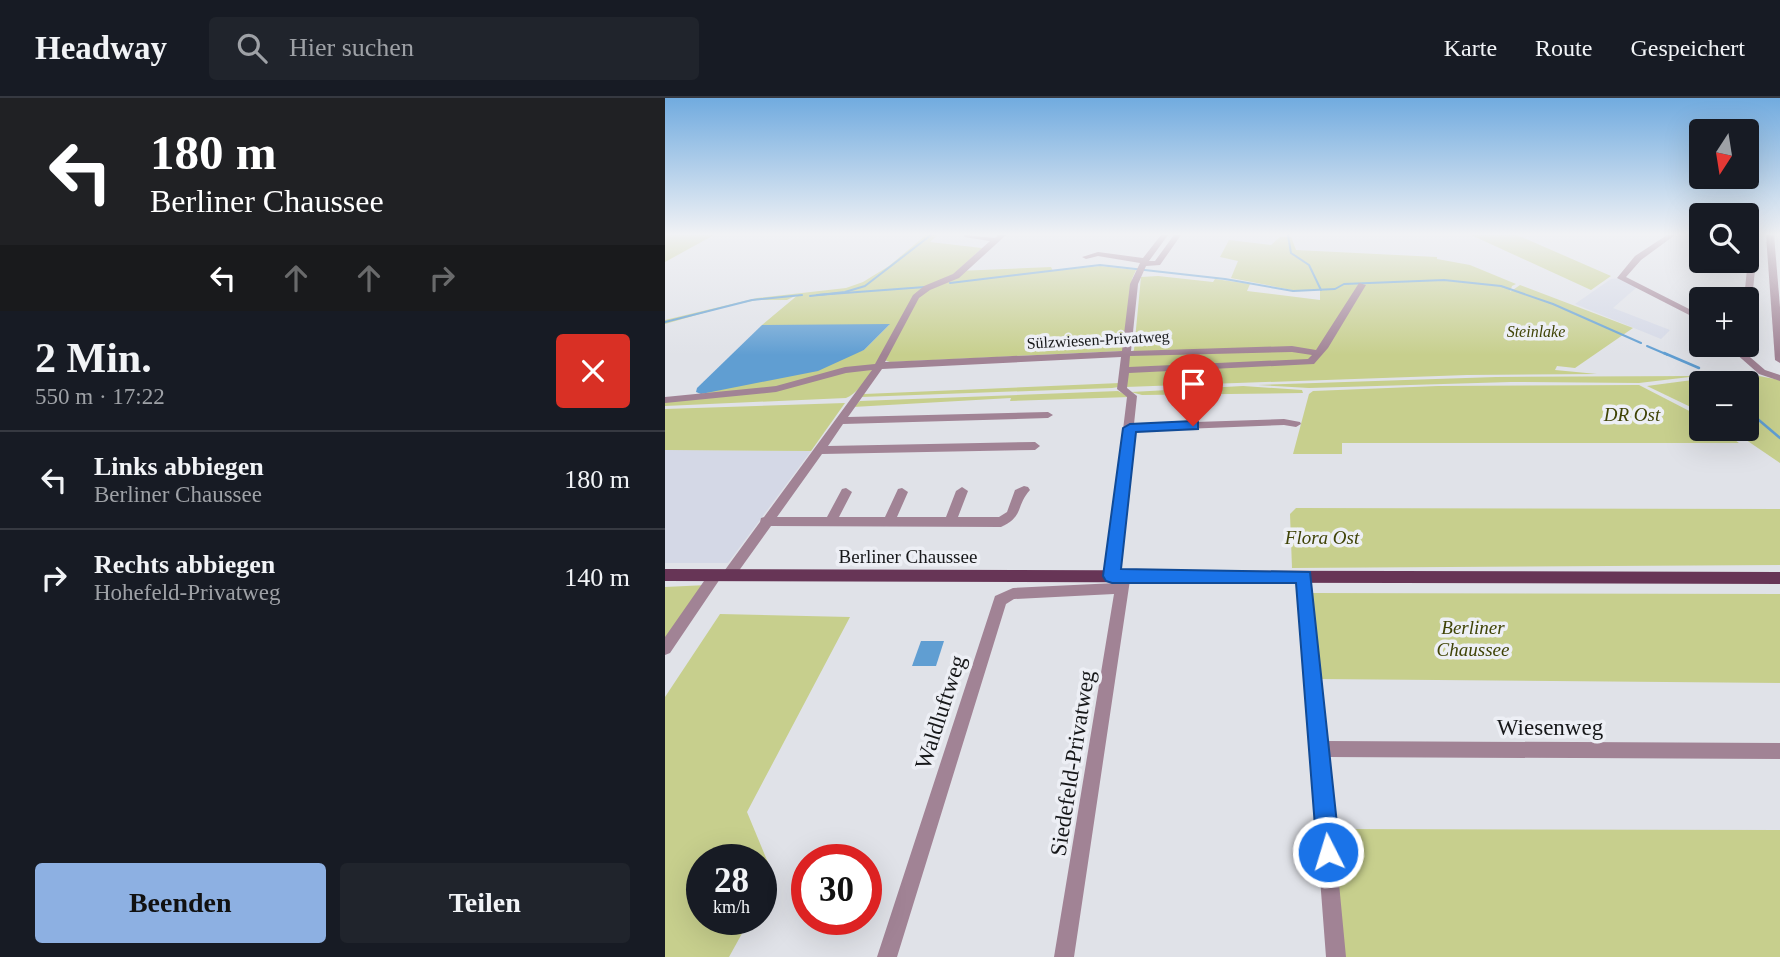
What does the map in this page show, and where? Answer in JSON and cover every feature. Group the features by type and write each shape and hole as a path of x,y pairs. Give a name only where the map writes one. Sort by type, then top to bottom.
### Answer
{"main road":[{"name":"Berliner Chaussee","path":"665,575 1119,580 1304,576 1780,578"}],"street":[{"path":"665,649 765,521 878,366 921,292 956,275"},
{"path":"1138,275 1134,284 1124,370 1311,362 1362,285"},
{"path":"1623,275 1621,278 1689,312"},
{"path":"1773,275 1780,360"},
{"name":"Sülzwiesen-Privatweg","path":"665,400 776,389 819,376 878,366 1126,353 1293,349 1317,356"},
{"path":"1748,357 1763,373 1780,379"},
{"path":"1753,357 1768,368 1780,369"},
{"name":"Siedefeld-Privatweg","path":"1064,957 1119,580 1132,396 1122,389 1124,370"},
{"path":"838,421 1048,415"},
{"path":"1130,428 1284,422 1296,424"},
{"path":"817,450 1035,446"},
{"path":"765,521 1001,522 1012,514 1019,493 1024,490"},
{"path":"950,522 962,491"},
{"path":"830,522 846,492"},
{"path":"889,521 902,492"},
{"path":"1304,576 1336,957"},
{"name":"Waldluftweg","path":"887,957 1000,600 1016,594 1119,580"},
{"name":"Wiesenweg","path":"1320,749 1780,751"}],"shaded area":[{"path":"1621,278 1637,287 1613,308 1670,330 1661,339 1575,304 1611,279"},
{"path":"665,450 811,451 728,563 665,563"}],"green space":[{"path":"874,275 1134,275 1124,351 890,362 884,360 898,324 868,377 854,394 846,398 665,406 665,400 701,394 864,350 889,325 762,325 799,294 787,300 757,300 728,306 665,324 665,320 757,298 846,288"},
{"name":"Steinlake","path":"1232,275 1494,275 1516,284 1510,292 1520,285 1633,328 1575,368 1557,366 1555,370 1597,374 1467,375 1125,387 1129,356 1134,350 1141,277 1158,276 1213,282 1215,279 1250,284 1247,291 1320,300 1320,289 1297,291 1231,278"},
{"path":"1558,275 1611,276 1591,290"},
{"path":"1689,376 1639,383 1511,382 1309,388 1258,385 1496,377"},
{"path":"1759,376 1780,380 1780,463 1748,441 1759,441"},
{"path":"1689,380 1689,406 1647,386"},
{"path":"1120,383 1119,387 1112,388 861,397 864,394"},
{"name":"DR Ost","path":"1639,385 1689,411 1689,441 1739,443 1342,443 1342,454 1293,454 1309,394 1313,391 1438,386"},
{"path":"1243,386 1302,390 1303,393 1142,395 1131,392"},
{"path":"1118,391 1130,397 1010,401 1011,398 853,407 860,401"},
{"path":"845,403 811,451 665,450 665,409"},
{"name":"Flora Ost","path":"1296,508 1780,509 1780,565 1292,568 1290,514"},
{"path":"707,585 665,648 665,587"},
{"name":"Berliner Chaussee","path":"1310,593 1780,594 1780,683 1317,679"},
{"path":"720,614 850,617 747,812 760,844 686,844 686,935 741,935 729,957 665,957 665,697"},
{"path":"1326,829 1780,830 1780,957 1336,957"}],"water":[{"path":"890,324 864,350 818,371 701,394 696,392 762,325"},
{"path":"921,641 944,641 936,666 912,666"}],"waterway":[{"path":"822,295 865,286 879,275"},
{"path":"950,283 1016,275"},
{"path":"1190,275 1293,291 1321,290"},
{"path":"1314,275 1321,290"},
{"path":"1321,290 1335,289 1344,284 1444,280 1501,286 1553,304 1641,343"},
{"path":"822,295 925,287"},
{"path":"665,322 752,300 802,295"},
{"path":"817,295 822,295"},
{"path":"810,296 822,295"},
{"path":"1647,346 1668,355"},
{"path":"1664,353 1699,368"},
{"path":"1759,420 1780,438"}],"route":[{"path":"1193,426 1130,428 1112,576 1304,576 1328,852"}]}
